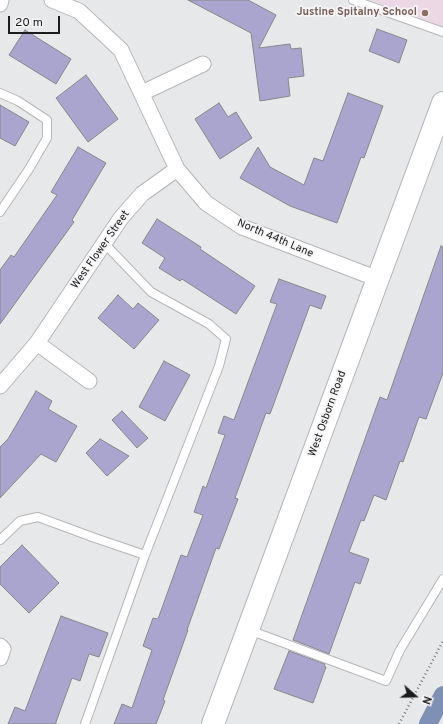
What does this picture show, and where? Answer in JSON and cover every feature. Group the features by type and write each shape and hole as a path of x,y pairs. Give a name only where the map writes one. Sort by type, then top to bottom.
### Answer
{"street":[{"path":"0,4 1,0"},
{"name":"North 44th Lane","path":"52,0 79,11 121,50 177,170 206,203 242,227 378,279"},
{"path":"142,93 203,64"},
{"name":"West Osborn Road","path":"213,724 443,104"},
{"name":"West Flower Street","path":"0,386 38,343 121,218 142,194 177,170"},
{"path":"38,343 89,381"},
{"path":"0,646 3,649 0,658"}],"lane":[{"path":"353,0 443,32"},
{"path":"0,93 18,101 46,120 47,138 30,169 0,212"},
{"path":"85,724 145,555 218,366 226,339 209,324 151,292 104,243"},
{"path":"0,540 20,521 38,517 145,555"},
{"path":"247,630 386,681 400,650 443,579"}],"path":[{"path":"399,724 443,641"}],"shaded area":[{"name":"Justine Spitalny School","path":"370,0 443,0 443,27"}],"building":[{"path":"188,0 248,0 276,15 259,48 290,44 291,49 301,48 304,76 288,78 290,96 260,101 251,33"},
{"path":"377,29 407,40 399,63 369,51"},
{"path":"25,30 71,59 56,84 9,55"},
{"path":"86,75 118,119 88,142 56,98"},
{"path":"348,93 383,106 364,158 361,157 337,223 290,206 240,178 258,147 270,167 304,185 314,158 323,161"},
{"path":"219,103 228,117 236,112 252,138 220,159 195,119"},
{"path":"0,105 29,122 15,146 0,138"},
{"path":"78,147 106,163 72,220 74,222 0,324 0,270 11,255 14,257 57,195 51,192"},
{"path":"157,219 201,247 200,249 255,286 236,314 182,279 180,281 159,268 165,258 142,243"},
{"path":"441,246 443,247 443,373 426,419 419,417 403,462 400,461 386,500 374,495 364,521 361,520 349,552 369,559 360,584 355,582 329,654 293,640 380,397 387,400"},
{"path":"279,279 326,296 321,309 310,305 270,414 266,413 235,498 238,499 219,549 216,548 156,724 114,724 122,704 132,708 152,650 143,646 153,618 158,619 181,555 187,557 203,515 194,512 203,486 206,488 225,435 218,433 224,416 234,420 277,304 270,302"},
{"path":"118,295 133,309 138,303 159,320 134,349 98,318"},
{"path":"164,361 190,375 165,421 139,407"},
{"path":"36,391 52,401 48,409 77,426 56,462 41,454 0,498 0,447 8,439"},
{"path":"122,411 148,438 137,448 112,420"},
{"path":"100,439 129,456 107,476 86,453"},
{"path":"22,545 59,583 29,613 0,584 0,567"},
{"path":"61,616 108,633 99,657 89,654 80,681 72,678 56,724 8,724 15,707 25,711"},
{"path":"289,651 325,664 324,666 326,667 313,703 274,689"}],"waterway":[{"path":"428,724 443,695"}],"place":[{"name":"Justine Spitalny School","path":"425,13"}]}
